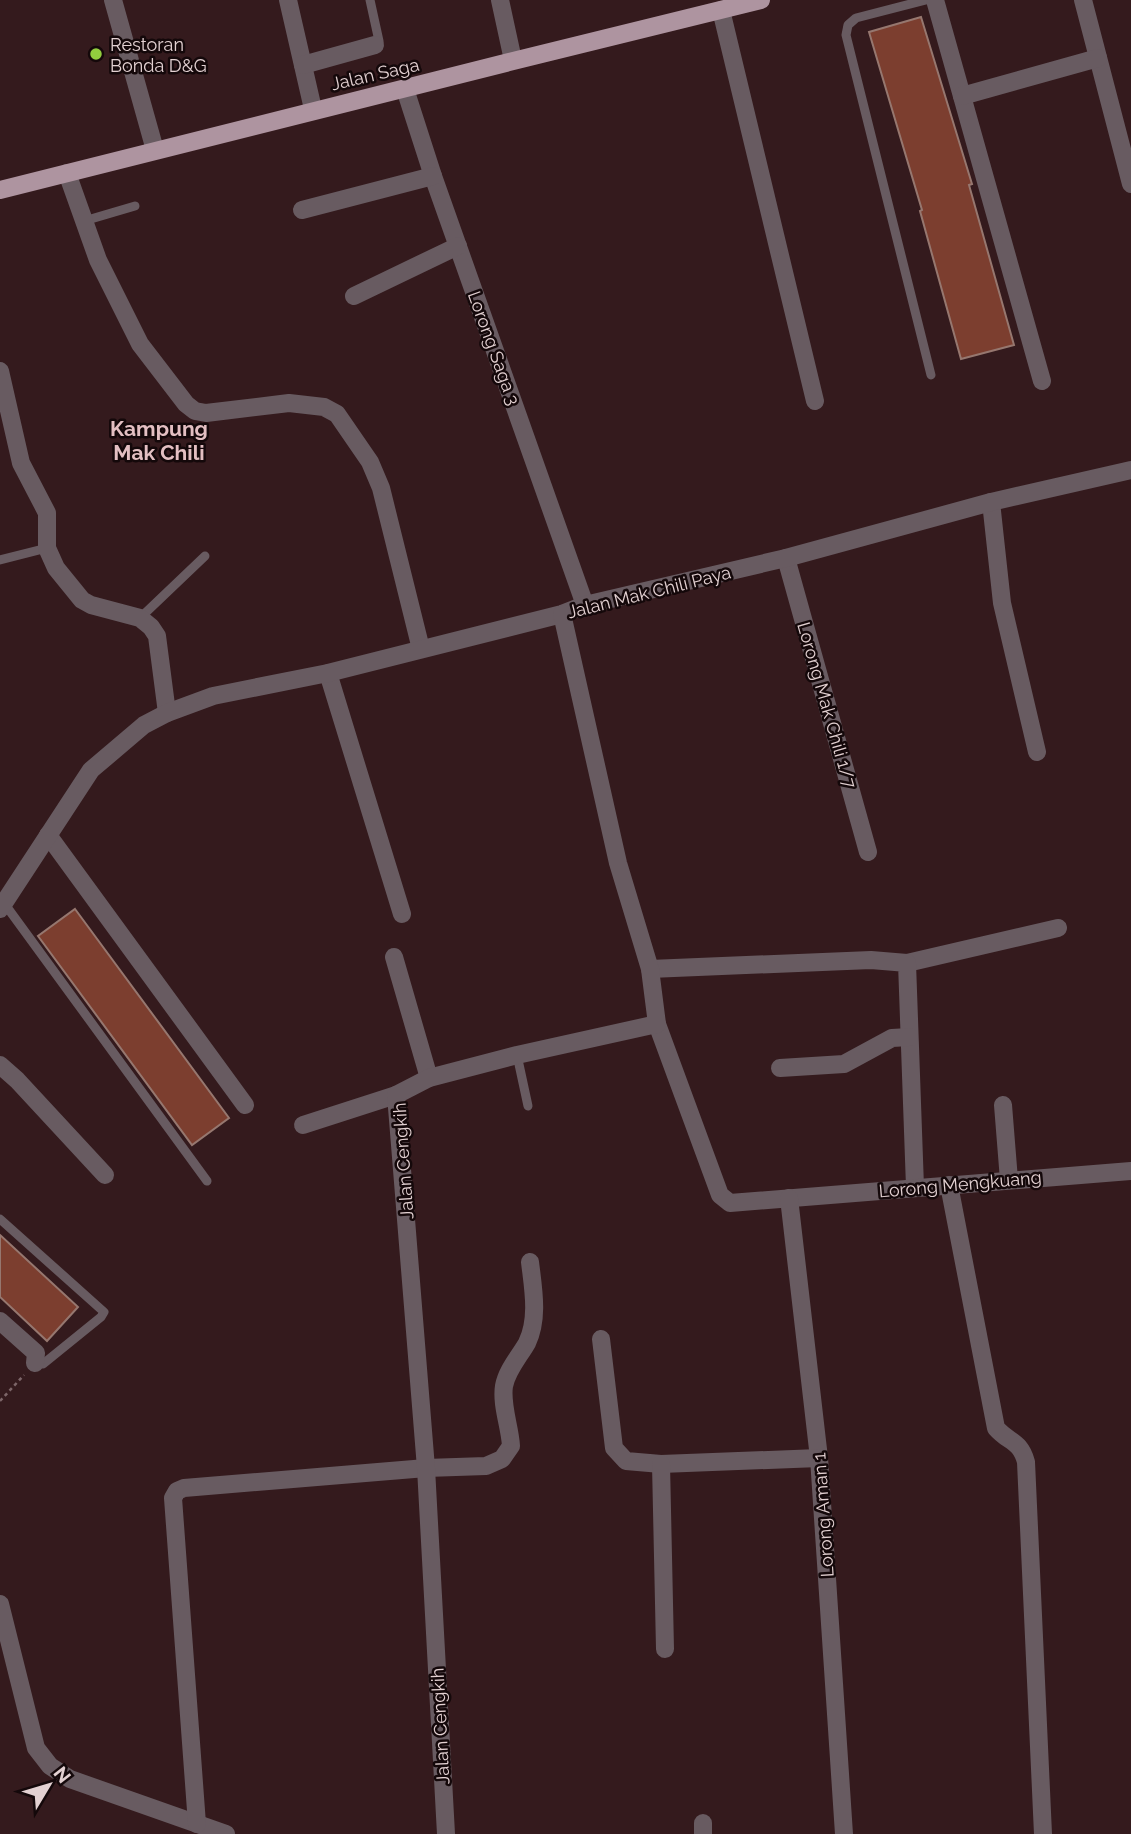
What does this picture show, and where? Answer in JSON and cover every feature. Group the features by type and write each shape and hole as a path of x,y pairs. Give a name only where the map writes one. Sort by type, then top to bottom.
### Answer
{"main road":[{"name":"Jalan Saga","path":"0,190 313,109 405,89 761,0"}],"street":[{"path":"113,0 155,150"},
{"path":"288,0 313,109"},
{"path":"500,0 513,60"},
{"path":"935,0 1042,380"},
{"path":"1083,0 1131,184"},
{"path":"721,10 815,401"},
{"path":"303,65 375,45"},
{"path":"962,96 1098,58"},
{"name":"Lorong Saga 3","path":"405,89 433,176 586,605"},
{"path":"67,173 98,260 140,344 174,391 195,411 206,413 289,403 324,407 337,414 370,462 381,488 421,649"},
{"path":"302,210 433,176"},
{"path":"354,296 458,246"},
{"path":"0,372 6,437 47,513 47,548 56,568 82,600 91,605 140,618 151,627 157,636 167,713"},
{"name":"Jalan Mak Chili Paya","path":"2,906 91,770 135,732 167,713 213,696 328,673 562,614 586,605 786,558 990,502 1131,470"},
{"path":"990,502 1002,603 1037,752"},
{"name":"Lorong Mak Chili 1/7","path":"786,558 867,852"},
{"path":"562,614 618,863 650,969 657,1024"},
{"path":"328,673 402,914"},
{"path":"48,835 245,1105"},
{"path":"650,969 871,960 907,963 1058,928"},
{"path":"394,957 429,1079"},
{"path":"907,963 915,1187"},
{"name":"Jalan Cengkih","path":"446,1834 426,1468 397,1095 429,1079 517,1055 657,1024"},
{"name":"Lorong Mengkuang","path":"657,1024 720,1195 730,1203 1131,1171"},
{"path":"780,1068 844,1064 892,1038 909,1037"},
{"path":"0,1065 104,1175"},
{"path":"303,1125 397,1095"},
{"path":"1003,1105 1009,1180"},
{"path":"949,1185 996,1428 1003,1436 1018,1443 1026,1462 1043,1834"},
{"name":"Lorong Aman 1","path":"789,1198 819,1458 844,1834"},
{"path":"197,1824 173,1498 177,1491 184,1488 426,1468 486,1466 502,1460 510,1446 503,1396 507,1375 528,1341 532,1325 534,1305 530,1262"},
{"path":"0,1321 36,1353 35,1363"},
{"path":"601,1339 614,1448 626,1461 661,1464 819,1458"},
{"path":"661,1464 666,1649"},
{"path":"0,1604 36,1748 42,1758 70,1779 226,1834"}],"lane":[{"path":"370,0 379,41 375,45"},
{"path":"926,0 856,18 846,29 931,375"},
{"path":"84,221 135,206"},
{"path":"0,559 47,548"},
{"path":"140,618 205,556"},
{"path":"2,906 207,1181"},
{"path":"517,1055 528,1106"},
{"path":"0,1219 104,1312 43,1364 35,1363"}],"path":[{"path":"0,1401 35,1363"}],"building":[{"path":"921,17 972,184 969,185 1014,345 961,359 920,211 922,210 869,32"},
{"path":"75,909 229,1118 192,1145 38,936"},
{"path":"0,1235 78,1307 47,1341 0,1297"}],"place":[{"name":"Restoran Bonda D&G","path":"96,54"}],"district":[{"name":"Kampung Mak Chili","path":"159,440"}]}
